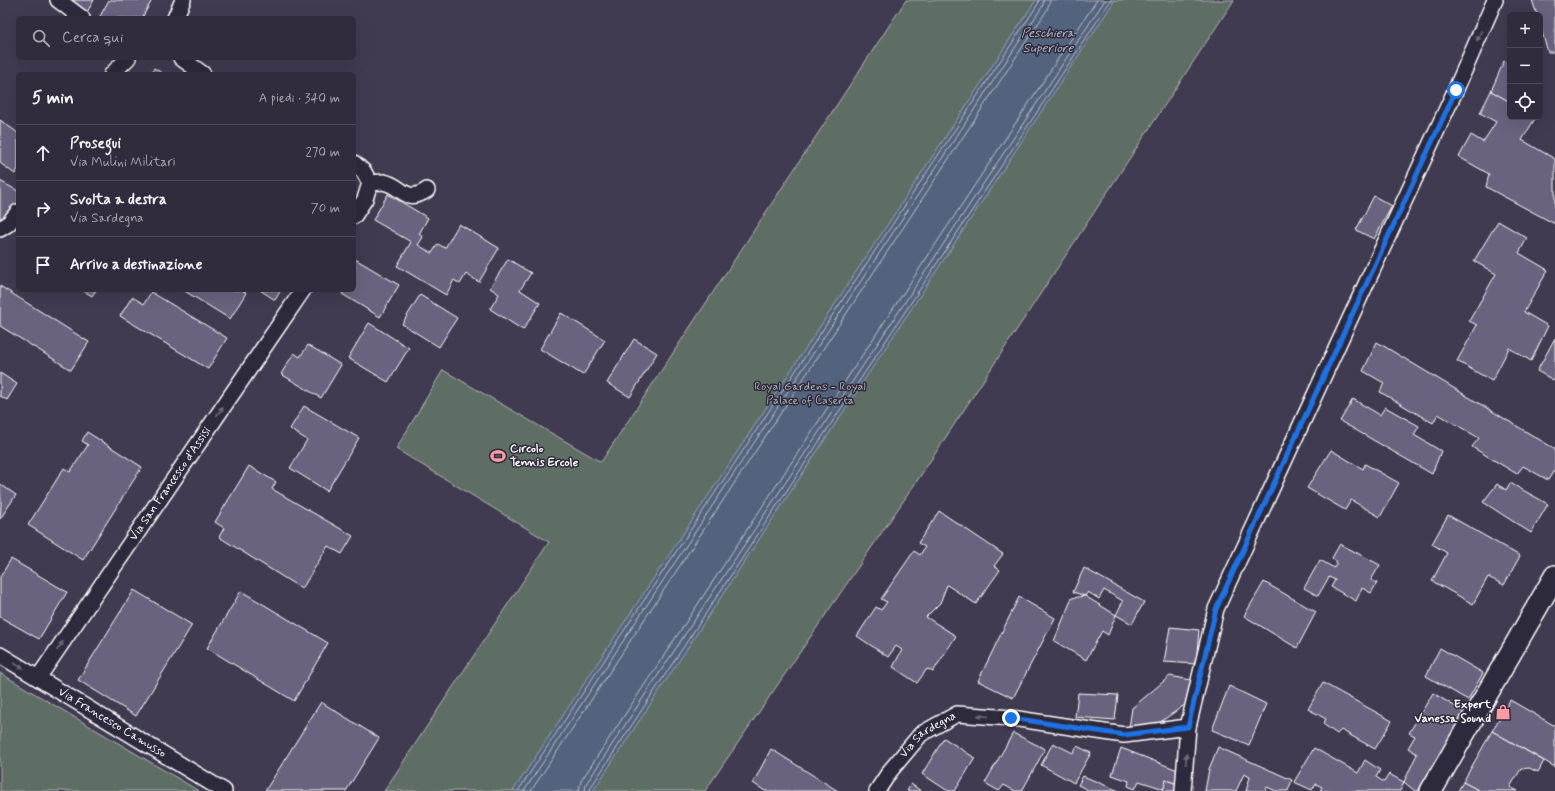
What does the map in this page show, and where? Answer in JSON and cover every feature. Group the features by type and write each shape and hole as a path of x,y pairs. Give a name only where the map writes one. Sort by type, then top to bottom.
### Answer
{"street":[{"path":"58,0 79,16"},
{"path":"176,16 183,0"},
{"path":"1184,791 1188,727 1216,609 1456,90 1495,0"},
{"path":"114,72 126,60"},
{"path":"184,60 200,72"},
{"path":"356,166 364,172 370,183 365,198 356,213"},
{"path":"370,183 384,182 410,196 418,195 426,190"},
{"path":"0,229 8,224 16,214"},
{"name":"Via San Francesco d'Assisi","path":"38,678 302,292"},
{"path":"1431,791 1555,576"},
{"name":"Via Francesco Camusso","path":"0,655 224,791"},
{"name":"Via Sardegna","path":"877,791 890,771 921,734 957,714 1011,718 1124,735 1188,727"}],"green space":[{"name":"Royal Gardens - Royal Palace of Caserta","path":"906,0 1234,0 917,481 705,791 384,791 549,542 396,449 443,370 601,462"},
{"path":"0,673 199,791 0,791"}],"water":[{"name":"Peschiera Superiore","path":"1036,0 1115,0 593,791 513,791"}],"building":[{"path":"62,0 94,0 86,14"},
{"path":"109,0 152,0 143,16 100,16"},
{"path":"1532,0 1555,0 1555,52 1548,52 1543,36 1543,12 1536,12"},
{"path":"1504,61 1507,62 1507,100 1491,91"},
{"path":"154,68 161,72 152,72"},
{"path":"1491,91 1507,100 1507,120 1534,120 1522,140 1555,159 1555,224 1486,187 1489,174 1459,157 1471,135 1483,142 1496,122 1480,113"},
{"path":"0,120 16,132 15,174 0,163"},
{"path":"0,181 16,190 16,208 9,222 0,217"},
{"path":"388,194 428,218 419,234 423,237 418,245 432,253 438,244 445,248 459,224 499,248 479,282 466,274 460,284 454,280 446,295 397,266 411,242 373,220"},
{"path":"1374,196 1392,206 1374,239 1356,230"},
{"path":"1498,221 1527,238 1519,253 1548,270 1524,312 1548,326 1531,361 1509,348 1492,381 1457,361 1477,325 1469,321 1496,274 1474,261"},
{"path":"508,259 531,273 520,290 540,303 523,330 490,309 499,294 490,288"},
{"path":"356,260 399,285 380,317 342,294 344,292 356,292"},
{"path":"0,286 89,342 71,370 0,326"},
{"path":"85,292 95,292 92,296"},
{"path":"151,292 227,338 208,369 120,316 132,297 144,304"},
{"path":"186,292 245,292 246,293 230,319"},
{"path":"263,292 280,292 275,300"},
{"path":"420,295 457,318 439,347 402,324"},
{"path":"561,313 605,340 583,375 540,349"},
{"path":"369,323 409,348 388,382 348,358"},
{"path":"1555,338 1555,381 1537,371"},
{"path":"634,339 657,353 630,397 607,383"},
{"path":"1377,342 1555,449 1555,469 1548,480 1523,466 1517,474 1472,447 1479,438 1438,414 1433,423 1380,392 1384,383 1363,371"},
{"path":"308,345 341,365 321,398 281,374 294,353 300,357"},
{"path":"0,373 17,384 7,400 0,396"},
{"path":"1353,399 1380,415 1385,407 1419,426 1414,435 1441,451 1432,474 1340,421"},
{"path":"304,406 359,438 327,491 290,468 307,440 290,429"},
{"path":"87,432 142,467 83,560 28,525 64,468 70,472 88,445 82,441"},
{"path":"1331,450 1363,469 1365,464 1399,483 1380,517 1351,500 1345,510 1307,488"},
{"path":"249,466 276,482 272,489 353,536 342,554 328,546 302,589 219,537 224,528 215,522"},
{"path":"1510,483 1548,504 1531,533 1483,502 1497,484 1506,490"},
{"path":"0,484 16,495 0,519 1,504"},
{"path":"939,511 1003,554 994,566 1000,570 976,604 947,585 940,603 926,617 956,636 933,672 927,669 917,683 893,667 902,650 896,646 888,657 857,636 876,607 881,610 887,602 881,599 914,551 920,555 925,547 918,543"},
{"path":"1448,515 1520,556 1504,585 1488,577 1473,604 1432,581 1447,553 1432,544"},
{"path":"1340,544 1380,565 1371,580 1377,583 1371,593 1362,588 1356,601 1331,587 1335,580 1329,577 1318,596 1304,588 1320,560 1334,568 1337,562 1332,558"},
{"path":"11,559 67,592 39,639 0,617 0,577"},
{"path":"1084,568 1144,602 1132,624 1116,615 1123,601 1104,590 1099,599 1088,592 1085,596 1073,592"},
{"path":"1264,582 1316,612 1297,648 1244,616"},
{"path":"134,590 192,625 136,716 78,680"},
{"path":"241,591 328,643 294,701 207,648"},
{"path":"1085,596 1116,615 1108,635 1102,631 1086,660 1054,641 1072,598"},
{"path":"1019,597 1055,618 1013,698 978,681"},
{"path":"1170,627 1199,630 1196,664 1164,662"},
{"path":"1440,648 1483,673 1468,700 1426,676"},
{"path":"1170,676 1191,680 1189,702 1153,727 1129,728 1132,708"},
{"path":"1323,683 1392,721 1375,749 1341,730 1337,734 1323,724 1326,719 1308,709"},
{"path":"1229,686 1266,704 1249,745 1212,730"},
{"path":"1078,693 1118,695 1115,720 1075,717"},
{"path":"1433,693 1464,712 1418,791 1415,791 1404,782 1417,754 1408,748 1415,736 1409,733"},
{"path":"1510,700 1555,726 1555,767 1492,731"},
{"path":"321,702 379,738 346,791 265,791"},
{"path":"1492,731 1544,761 1538,772 1529,768 1521,769 1510,787 1518,791 1480,791 1463,782"},
{"path":"1013,733 1045,749 1022,791 1015,791 1004,785 999,791 985,783"},
{"path":"944,738 975,758 955,791 948,791 922,774"},
{"path":"1053,743 1073,753 1077,746 1091,753 1074,783 1041,765"},
{"path":"1218,747 1292,780 1288,791 1276,791 1267,787 1265,791 1246,791 1250,777 1244,774 1236,791 1205,791 1209,769"},
{"path":"1121,748 1180,771 1180,785 1166,780 1164,789 1139,781 1135,789 1128,786 1129,781 1112,775"},
{"path":"1314,748 1358,773 1365,760 1380,770 1376,777 1384,782 1389,774 1404,782 1400,791 1320,791 1322,787 1316,784 1312,790 1294,782"},
{"path":"771,749 838,791 765,791 753,783"},
{"path":"1083,776 1119,791 1090,791 1078,785"},
{"path":"1166,780 1180,785 1180,791 1163,791"},
{"path":"1463,782 1480,791 1458,791"},
{"path":"911,784 921,791 907,791"}],"place":[{"name":"Circolo Tennis Ercole","path":"498,456"},
{"name":"Expert Vanessa Sound","path":"1503,712"}],"route":[{"path":"1011,718 1124,735 1188,727 1216,609 1456,90"}]}
